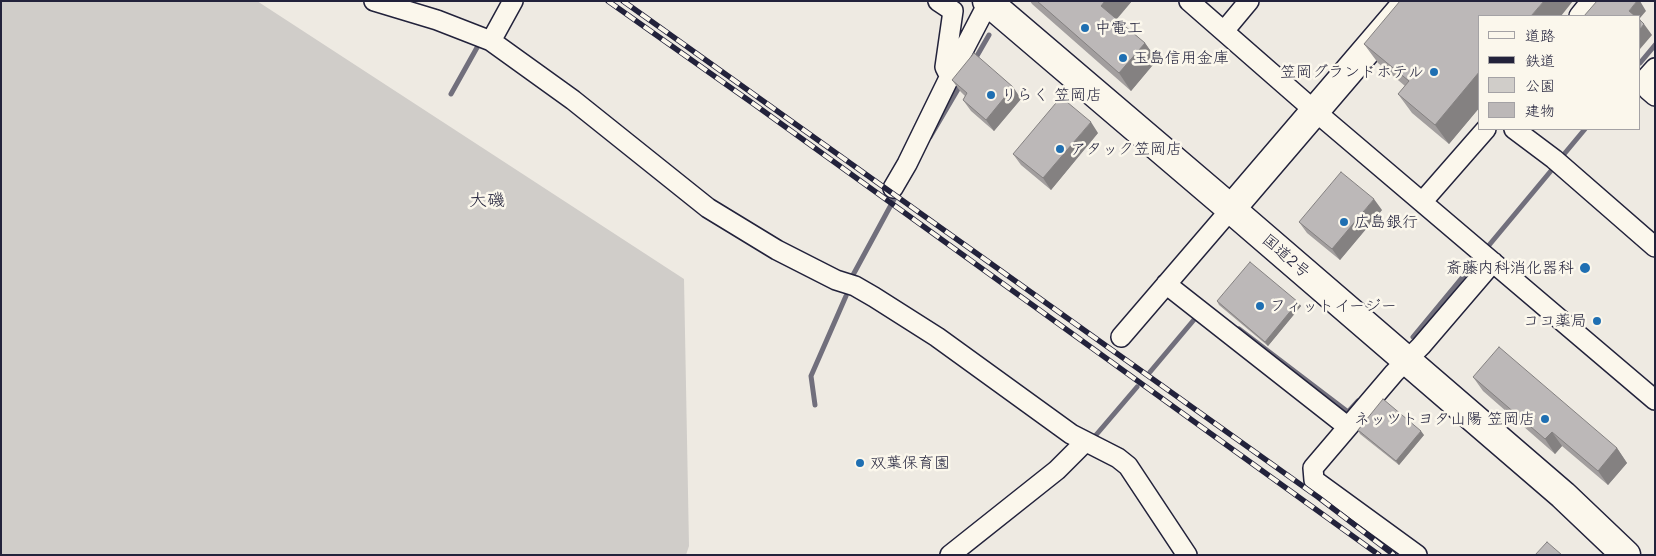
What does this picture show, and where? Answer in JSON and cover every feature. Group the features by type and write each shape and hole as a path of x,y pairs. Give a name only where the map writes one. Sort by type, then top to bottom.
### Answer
{"main road":[{"path":"1231,209 1316,112 1408,1"},
{"name":"国道2号","path":"988,2 1563,496 1626,555"}],"street":[{"path":"374,1 437,20 491,40 573,100 708,208 777,250 836,280 855,286 874,297 937,337 1085,442 1110,453 1128,466 1186,555"},
{"path":"491,40 513,1"},
{"path":"938,1 953,11 945,67 950,76"},
{"path":"1189,1 1316,112 1655,400"},
{"path":"1224,31 1249,1"},
{"path":"1580,15 1591,1"},
{"path":"892,188 988,2"},
{"path":"1655,68 1646,78 1648,90 1655,96"},
{"path":"1423,201 1485,130"},
{"path":"1515,130 1558,163 1655,247"},
{"path":"1121,337 1231,209"},
{"path":"1417,555 1314,480 1312,468 1421,346 1485,256"},
{"path":"1166,284 1202,310 1348,427"},
{"path":"950,555 1057,470 1085,442"}],"green space":[{"path":"1,1 257,1 684,279 689,546 686,555 1,555"}],"building":[{"path":"1037,1 1105,1 1101,6 1145,43 1119,73"},
{"name":"笠岡グランドホテル","path":"1400,1 1544,1 1532,15 1478,15 1478,73 1435,125 1398,94 1409,81 1364,44"},
{"path":"1597,1 1637,1 1629,11 1634,15 1585,15"},
{"name":"りらく 笠岡店","path":"974,53 1013,87 986,120 963,100 967,93 952,80"},
{"name":"アタック笠岡店","path":"1061,97 1091,122 1043,178 1013,154"},
{"name":"広島銀行","path":"1341,172 1374,199 1332,249 1299,222"},
{"name":"フィットイージー","path":"1250,262 1298,302 1265,342 1217,301"},
{"name":"ネッツトヨタ山陽 笠岡店","path":"1499,347 1617,448 1598,471 1552,432 1545,439 1473,377"},
{"path":"1383,399 1421,431 1396,461 1358,430"},
{"path":"1547,542 1562,555 1535,555"}],"waterway":[{"path":"974,61 989,35"},
{"path":"451,94 479,44"},
{"path":"1641,62 1655,45"},
{"path":"930,137 961,84"},
{"path":"1560,159 1584,130"},
{"path":"1485,250 1555,166"},
{"path":"853,275 898,192"},
{"path":"1413,337 1480,256"},
{"path":"815,405 811,376 846,296"},
{"path":"1150,372 1198,315"},
{"path":"1239,329 1348,412 1358,401"},
{"path":"1096,435 1137,387"}],"railway":[{"path":"608,1 1379,555"},
{"path":"623,1 1318,497 1394,555"}],"place":[{"name":"中電工","path":"1085,28"},
{"name":"玉島信用金庫","path":"1123,58"},
{"name":"笠岡グランドホテル","path":"1434,72"},
{"name":"りらく 笠岡店","path":"991,95"},
{"name":"アタック笠岡店","path":"1060,149"},
{"name":"広島銀行","path":"1344,222"},
{"name":"斎藤内科消化器科","path":"1585,268"},
{"name":"フィットイージー","path":"1260,306"},
{"name":"ココ薬局","path":"1597,321"},
{"name":"ネッツトヨタ山陽 笠岡店","path":"1545,419"},
{"name":"双葉保育園","path":"860,463"}],"district":[{"name":"大磯","path":"487,200"}]}
